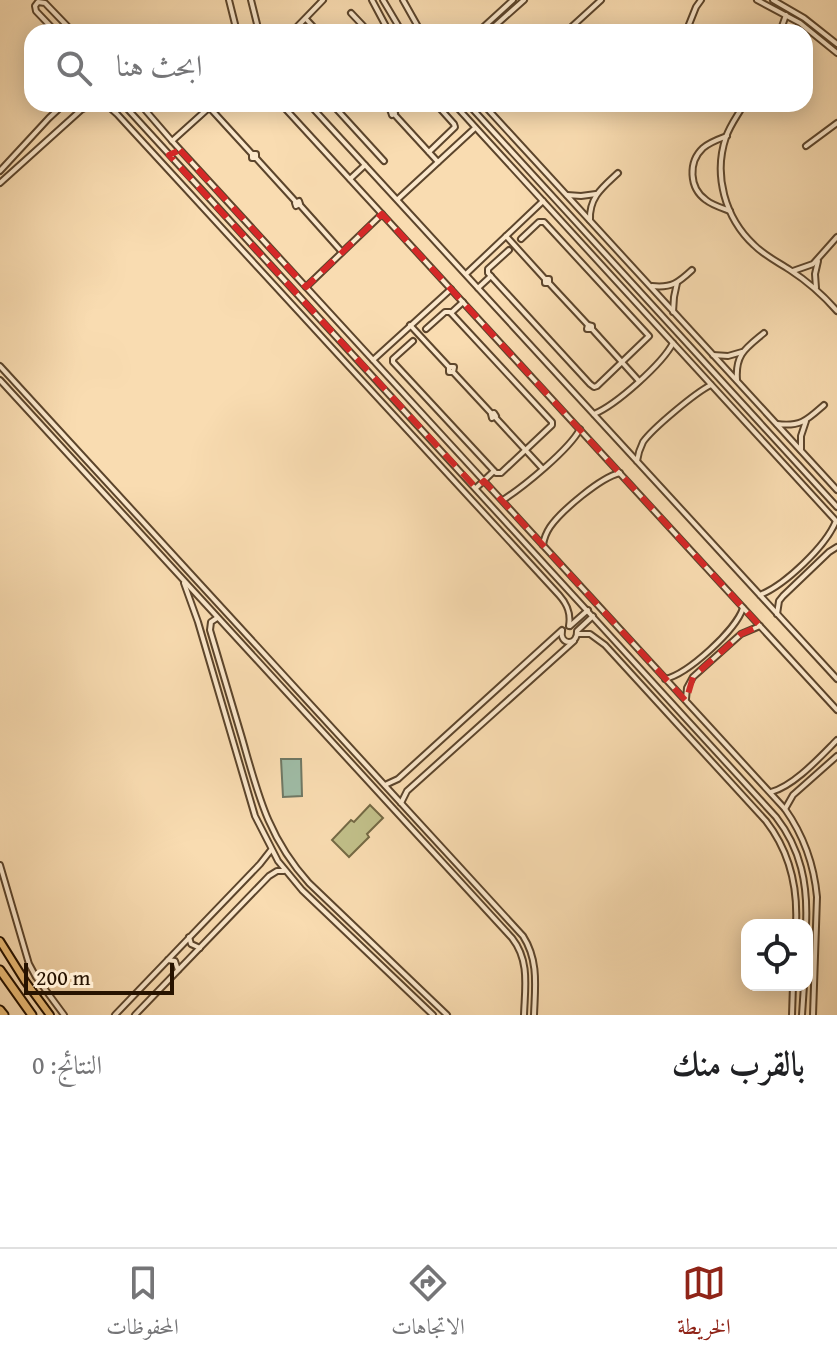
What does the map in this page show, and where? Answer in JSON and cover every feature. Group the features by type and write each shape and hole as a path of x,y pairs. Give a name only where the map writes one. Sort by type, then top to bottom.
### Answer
{"highway":[{"path":"0,941 50,1015"},
{"path":"0,970 32,1015"},
{"path":"0,1010 4,1015"}],"street":[{"path":"229,0 235,24"},
{"path":"251,0 257,24"},
{"path":"301,24 323,0"},
{"path":"372,0 385,24"},
{"path":"383,0 397,24"},
{"path":"403,0 416,24"},
{"path":"487,24 513,0"},
{"path":"497,24 524,0"},
{"path":"576,24 601,0"},
{"path":"689,24 698,0"},
{"path":"757,0 800,24"},
{"path":"773,0 812,24"},
{"path":"788,7 789,0"},
{"path":"48,24 36,11 38,2 45,3 65,24"},
{"path":"351,13 361,24"},
{"path":"783,24 786,15"},
{"path":"306,19 311,24"},
{"path":"813,24 837,44"},
{"path":"813,32 837,53"},
{"path":"0,171 55,112"},
{"path":"0,183 79,112"},
{"path":"115,112 560,596 569,613 570,626 577,632 590,634 605,645 773,830 793,878 796,919"},
{"path":"130,112 784,827 802,868 807,898 806,919"},
{"path":"147,112 785,809 808,849 816,883 813,1015"},
{"path":"172,141 204,112"},
{"path":"216,112 342,252"},
{"path":"288,112 837,710"},
{"path":"316,112 837,679"},
{"path":"339,112 384,161"},
{"path":"392,112 438,162"},
{"path":"429,152 455,127 443,112"},
{"path":"461,112 837,522 822,545 780,583 760,595"},
{"path":"475,112 837,507"},
{"path":"491,112 837,490"},
{"path":"740,112 727,136 721,166 724,196 730,211 754,246 792,271 837,311"},
{"path":"806,146 837,123"},
{"path":"397,200 475,128"},
{"path":"727,136 703,149 697,156 692,175 705,200 730,211"},
{"path":"169,155 177,147"},
{"path":"350,179 365,165"},
{"path":"590,220 590,207 596,194 618,173"},
{"path":"567,195 596,194"},
{"path":"465,274 543,201"},
{"path":"306,287 382,214"},
{"path":"509,250 488,272 592,386 597,386 648,338 646,332 544,222 539,222 521,239"},
{"path":"506,236 639,381"},
{"path":"792,271 819,259 837,237"},
{"path":"816,290 815,274 819,259"},
{"path":"650,286 664,287 677,283 692,270"},
{"path":"478,288 491,276"},
{"path":"673,312 677,283"},
{"path":"373,360 451,289"},
{"path":"451,313 463,302"},
{"path":"413,341 393,362 494,471 501,473 553,423 451,313 446,311 426,329"},
{"path":"328,327 336,320"},
{"path":"646,332 655,324"},
{"path":"410,325 542,468"},
{"path":"713,355 728,356 742,352 764,333"},
{"path":"594,414 608,407 639,381 666,355 673,343"},
{"path":"737,381 737,366 742,352"},
{"path":"0,366 519,932 530,948 535,966 534,1015"},
{"path":"0,380 512,938 525,968 524,1015"},
{"path":"637,461 649,435 694,395 711,385"},
{"path":"777,424 791,425 806,421 824,405"},
{"path":"802,451 801,436 806,421"},
{"path":"502,501 573,440 580,429"},
{"path":"476,488 494,471"},
{"path":"543,545 547,531 556,520 604,478 620,473"},
{"path":"807,489 814,487 814,482"},
{"path":"115,506 122,499"},
{"path":"823,506 825,499 830,499"},
{"path":"777,614 783,596 837,547"},
{"path":"181,578 189,593 253,810 271,850 310,898 433,1015"},
{"path":"665,679 688,668 734,626 743,608"},
{"path":"385,785 398,779 588,610"},
{"path":"401,803 407,791 574,641 577,632 593,616"},
{"path":"211,622 218,618"},
{"path":"198,622 205,619 211,622"},
{"path":"211,622 210,630 262,807 279,844 309,883 447,1015"},
{"path":"686,701 687,688 693,677 741,634 760,626"},
{"path":"562,630 563,640 574,641"},
{"path":"317,726 324,719"},
{"path":"769,792 790,783 837,740"},
{"path":"785,809 793,795 837,756"},
{"path":"115,1015 271,850"},
{"path":"0,865 29,964 64,1015"},
{"path":"135,1015 269,876 277,871 286,871"},
{"path":"512,938 519,932"},
{"path":"189,937 191,944 200,948"},
{"path":"168,960 175,961 178,970"},
{"path":"792,1015 793,991"},
{"path":"802,1015 804,991"}],"highlighted area":[{"path":"180,150 306,287 382,214 760,626 741,634 693,677 686,701 484,481 476,488 169,155"}],"shaded area":[{"path":"281,759 301,759 302,796 283,797"},
{"path":"370,805 383,818 349,857 332,840"}]}
